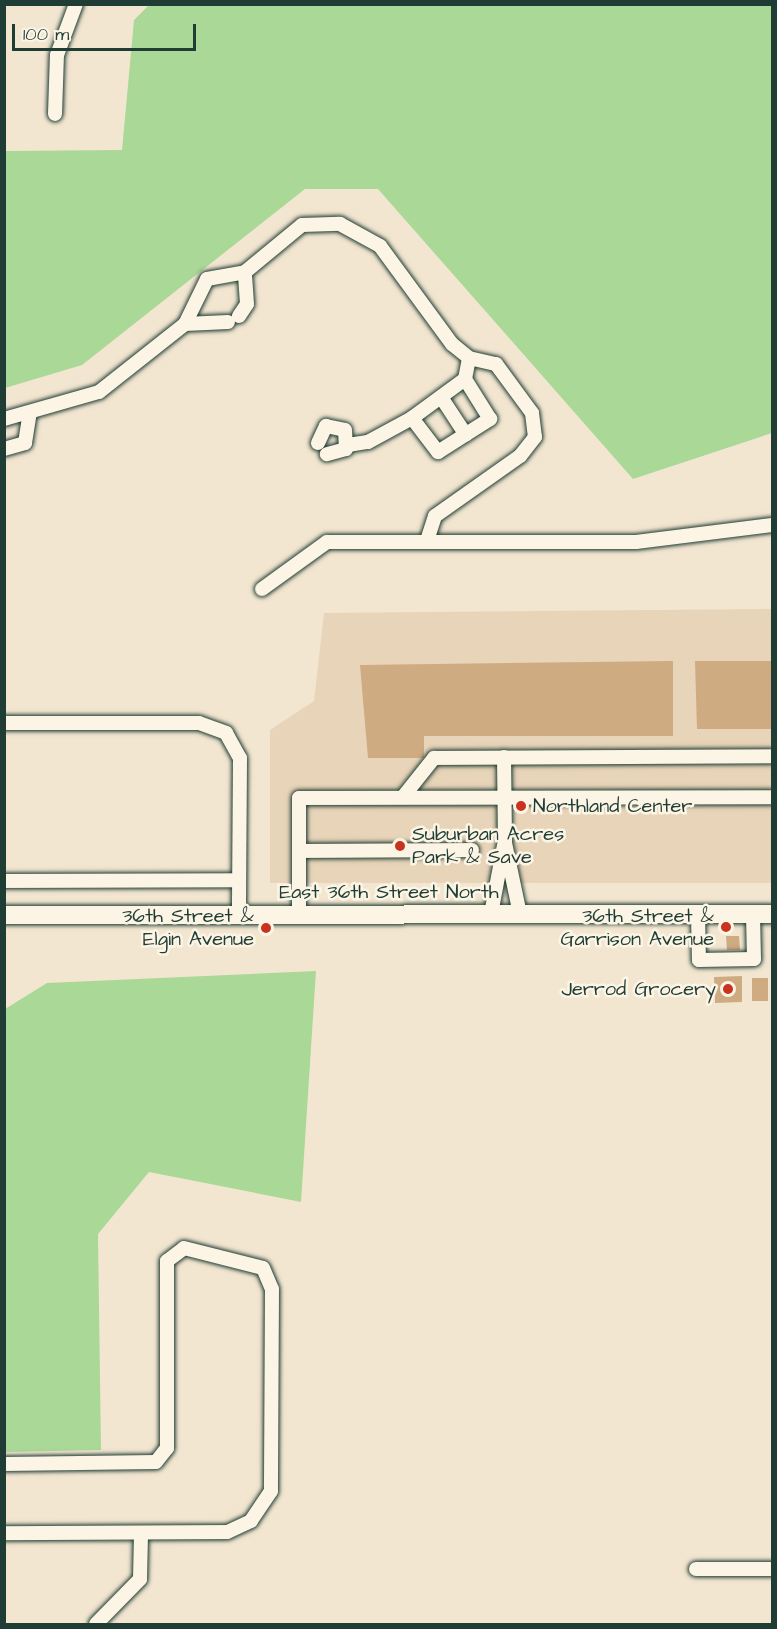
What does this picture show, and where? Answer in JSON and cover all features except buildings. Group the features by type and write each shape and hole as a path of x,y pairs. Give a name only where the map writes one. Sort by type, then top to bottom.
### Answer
{"main road":[{"name":"East 36th Street North","path":"4,915 772,914"}],"street":[{"path":"55,114 57,55 76,4"},
{"path":"4,419 99,392 185,324 207,279 245,272 302,225 340,224 381,246 452,344 469,358 496,364 532,412 534,437 520,456 435,516 427,541"},
{"path":"185,324 233,319 247,304 245,272"},
{"path":"327,454 337,455 348,445 368,442 412,418 465,379 469,358"},
{"path":"412,418 438,452 490,419 465,379"},
{"path":"441,397 466,435"},
{"path":"4,449 25,443 30,412"},
{"path":"318,443 322,429 331,424 345,430 348,445"},
{"path":"262,589 327,543 636,542 772,525"},
{"path":"4,723 199,723 214,726 234,744 240,758 239,914"},
{"path":"403,797 434,758 772,756"},
{"path":"504,758 505,843 520,914"},
{"path":"299,914 299,798 772,797"},
{"path":"491,914 505,843"},
{"path":"299,851 472,850"},
{"path":"4,881 239,880"},
{"path":"698,914 699,960 754,959 753,914"},
{"path":"4,1464 156,1462 167,1448 167,1261 184,1248 254,1262 269,1277 272,1289 271,1491 240,1529 141,1534 4,1533"},
{"path":"96,1624 140,1579 141,1534"},
{"path":"696,1569 772,1569"}],"shaded area":[{"name":"Northland Center","path":"772,609 772,883 270,883 270,730 314,701 324,613"}],"green space":[{"path":"149,5 772,5 772,433 633,479 378,189 305,189 82,365 5,388 5,151 122,150 134,20"},
{"path":"316,971 301,1202 149,1172 98,1234 101,1450 5,1452 5,1009 47,983"}],"place":[{"name":"Northland Center","path":"521,806"},
{"name":"Suburban Acres Park & Save","path":"400,846"},
{"name":"36th Street & Garrison Avenue","path":"726,927"},
{"name":"36th Street & Elgin Avenue","path":"266,928"},
{"name":"Jerrod Grocery","path":"728,989"}]}
